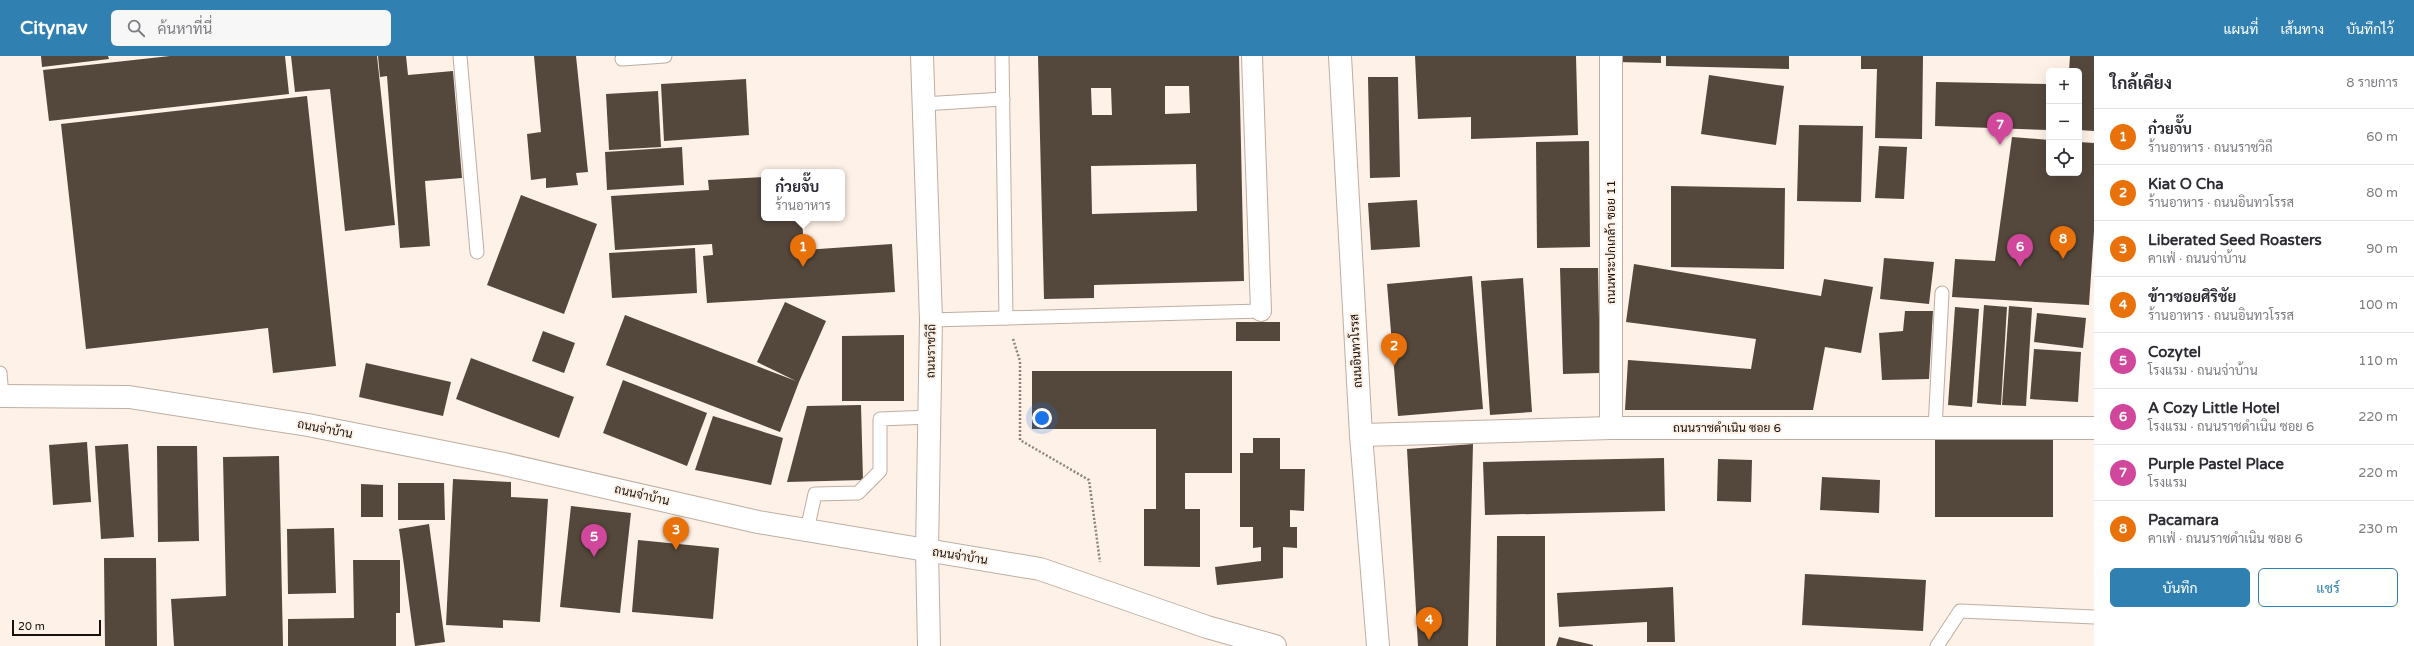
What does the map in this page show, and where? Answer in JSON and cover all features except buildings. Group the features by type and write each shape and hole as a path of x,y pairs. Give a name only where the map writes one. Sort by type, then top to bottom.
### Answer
{"street":[{"name":"ถนนราชวิถี","path":"922,56 931,320 927,551 929,646"},
{"path":"1252,56 1261,312"},
{"name":"ถนนอินทวโรรส","path":"1340,56 1361,435 1378,646"},
{"name":"ถนนพระปกเกล้า ซอย 11","path":"1611,56 1611,428"},
{"name":"ถนนจ่าบ้าน","path":"1,396 129,397 308,425 504,464 758,522 1040,569 1207,626 1275,646"},
{"name":"ถนนราชดำเนิน ซอย 6","path":"1361,435 1611,428 2094,428"}],"lane":[{"path":"460,56 477,252"},
{"path":"622,59 665,56"},
{"path":"1002,56 1006,318"},
{"path":"923,104 1003,99"},
{"path":"1935,429 1942,293"},
{"path":"931,320 1261,312"},
{"path":"0,373 1,396"},
{"path":"807,530 815,494 858,493 880,471 880,419 930,417"},
{"path":"1937,646 1960,611 2094,617"}],"path":[{"path":"1006,318 1020,361 1020,440 1089,480 1101,570 1101,590"}],"place":[{"name":"Purple Pastel Place","path":"2000,145"},
{"name":"Pacamara","path":"2063,259"},
{"name":"ก๋วยจั๊บ","path":"803,267"},
{"name":"A Cozy Little Hotel","path":"2020,267"},
{"name":"Kiat O Cha","path":"1394,366"},
{"name":"Liberated Seed Roasters","path":"676,550"},
{"name":"Cozytel","path":"594,557"},
{"name":"ข้าวซอยศิริชัย","path":"1429,640"}]}
